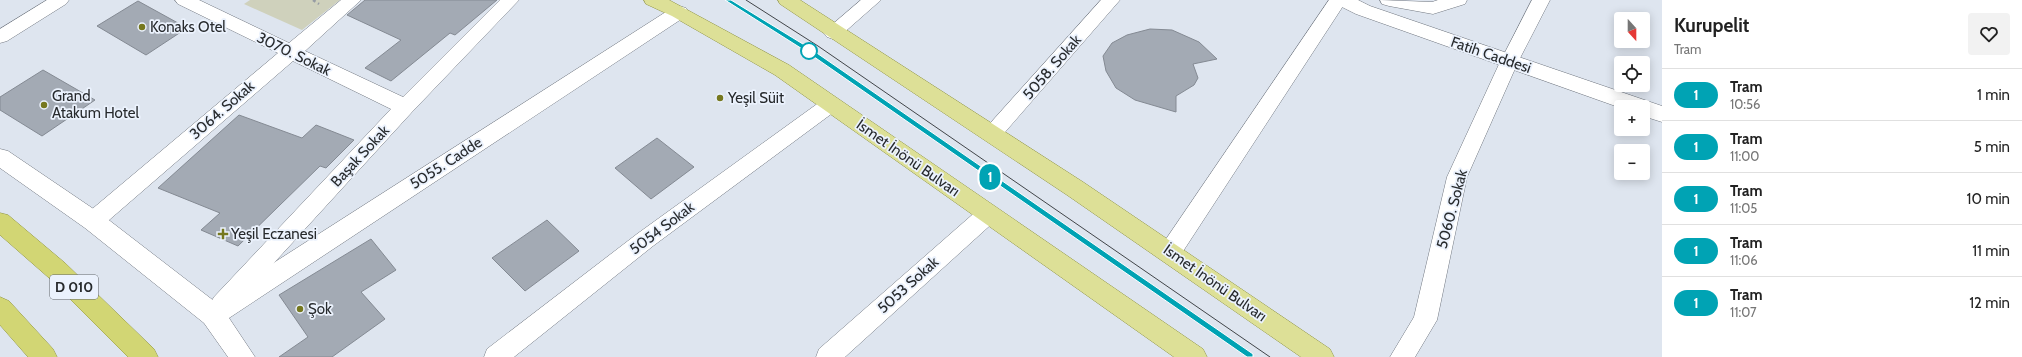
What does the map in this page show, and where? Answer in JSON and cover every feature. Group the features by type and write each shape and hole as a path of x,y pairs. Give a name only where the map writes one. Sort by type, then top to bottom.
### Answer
{"highway":[{"name":"D 010","path":"0,222 20,238 99,311 145,357"},
{"path":"0,308 44,357"}],"main road":[{"name":"İsmet İnönü Bulvarı","path":"653,0 679,12 782,70 1194,357"},
{"name":"İsmet İnönü Bulvarı","path":"787,0 833,33 992,134 1170,252 1321,357"}],"street":[{"path":"0,37 60,0"},
{"name":"3070. Sokak","path":"184,0 290,53 405,107"},
{"name":"3064. Sokak","path":"93,221 352,0"},
{"name":"Başak Sokak","path":"212,315 405,107 510,0"},
{"path":"833,33 872,0"},
{"name":"5058. Sokak","path":"992,134 1111,0"},
{"path":"1170,252 1338,0"},
{"name":"Fatih Caddesi","path":"1343,0 1363,10 1621,100"},
{"path":"1389,0 1433,8 1458,0"},
{"name":"5060. Sokak","path":"1402,357 1425,320 1457,177 1509,62 1541,0"},
{"name":"5055. Cadde","path":"212,315 679,12"},
{"name":"5054 Sokak","path":"496,357 645,240 831,104"},
{"name":"Fatih Caddesi","path":"1650,110 1662,114"},
{"path":"0,157 93,221 212,315 242,357"},
{"name":"5053 Sokak","path":"828,357 988,214"}],"green space":[{"path":"250,0 340,0 302,30 244,4"}],"building":[{"path":"365,0 497,0 455,35 450,33 391,81 365,68 401,40 347,15"},
{"name":"Konaks Otel","path":"138,1 187,28 146,55 97,26"},
{"path":"1150,29 1172,30 1199,42 1217,59 1193,64 1198,78 1194,85 1176,96 1176,112 1135,100 1116,88 1106,71 1103,56 1112,43 1127,35"},
{"name":"Grand Atakum Hotel","path":"43,70 95,100 42,136 0,110 0,97"},
{"path":"239,115 302,138 316,125 354,140 326,168 320,166 238,246 201,230 220,213 158,188"},
{"path":"657,138 694,167 651,199 615,168"},
{"path":"547,220 579,251 525,291 492,258"},
{"path":"371,239 396,270 361,292 385,319 332,357 279,357 308,337 279,295"}],"tram line":[{"path":"728,0 809,51 1250,357"},
{"name":"1","path":"728,0 809,51 1250,357"},
{"path":"746,0 818,46 1270,357"}],"place":[{"name":"Konaks Otel","path":"142,27"},
{"name":"Yeşil Süit","path":"720,98"},
{"name":"Grand Atakum Hotel","path":"44,105"},
{"name":"Yeşil Eczanesi","path":"223,234"},
{"name":"Şok","path":"300,309"}]}
